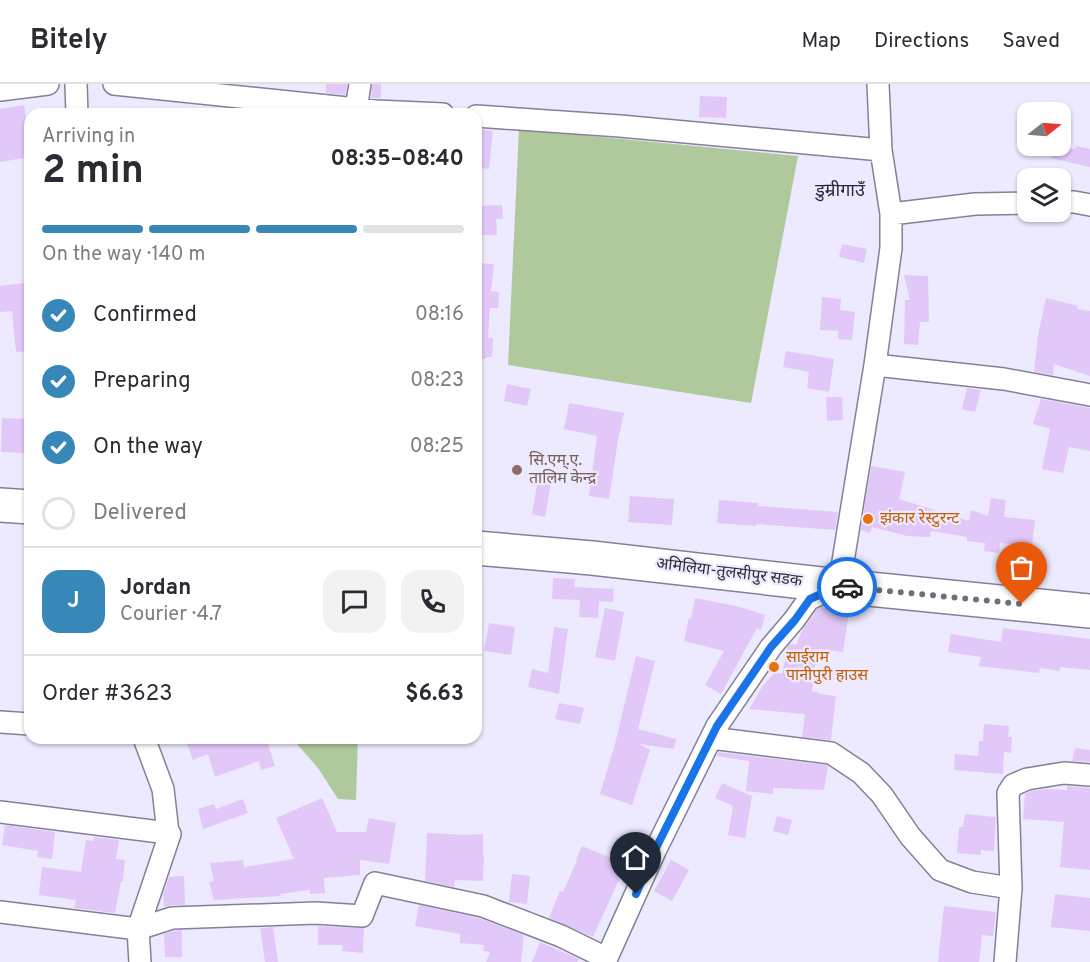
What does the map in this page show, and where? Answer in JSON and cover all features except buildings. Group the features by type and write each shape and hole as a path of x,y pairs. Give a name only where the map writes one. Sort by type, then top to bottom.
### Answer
{"main road":[{"path":"0,505 24,507"},
{"name":"अमिलिया-तुलसीपुर सडक","path":"482,549 592,558 1090,611"}],"street":[{"path":"0,90 48,84"},
{"path":"76,84 77,108"},
{"path":"114,84 346,108"},
{"path":"356,108 360,84"},
{"path":"0,912 138,929 172,918 316,913 362,916 375,883 483,906 561,936 605,960 655,850 717,726 771,647 810,599 839,586 875,365 891,248 891,214 881,150 878,84"},
{"path":"482,116 620,126 881,150"},
{"path":"1071,202 1090,205"},
{"path":"891,214 975,204 1017,203"},
{"path":"875,365 1004,379 1090,395"},
{"path":"0,722 24,724"},
{"path":"711,738 831,753 861,773 882,795 910,836 940,870 972,882 1011,888"},
{"path":"140,962 138,929 170,834 168,833 163,789 146,744"},
{"path":"1005,962 1011,888 1008,793 1013,784 1027,779 1064,773 1090,775"},
{"path":"0,812 168,833"}],"green space":[{"path":"519,129 798,156 751,403 508,365"},
{"path":"297,744 358,744 356,800 338,799 318,768"}],"way so far":[{"path":"847,587 1022,604"}],"place":[{"name":"सि.एम्.ए. तालिम केन्द्र","path":"517,470"},
{"name":"झंकार रेस्टुरन्ट","path":"868,519"},
{"name":"साईराम पानीपुरी हाउस","path":"774,667"}],"district":[{"name":"डुम्रीगाउँ","path":"840,191"}],"route":[{"path":"636,894 655,850 717,726 771,647 810,599 839,586 847,587"}]}
